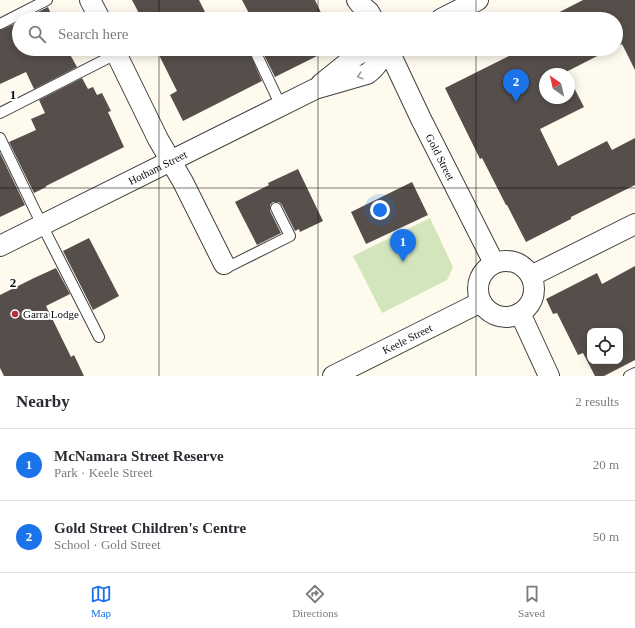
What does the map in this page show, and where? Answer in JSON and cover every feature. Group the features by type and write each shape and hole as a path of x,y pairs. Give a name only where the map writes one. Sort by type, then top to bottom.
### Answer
{"street":[{"path":"90,0 96,12"},
{"path":"455,12 478,0"},
{"path":"117,56 158,139 183,182 224,264"},
{"name":"Hotham Street","path":"315,89 356,56"},
{"name":"Hotham Street","path":"0,246 315,89 366,74 373,70 383,56"},
{"name":"Gold Street","path":"390,56 494,263"},
{"path":"531,276 635,224"},
{"path":"511,261 526,269 531,276 534,284 534,293 531,301 520,313 502,317 486,309 481,302 478,294 478,284 486,268 494,263 511,261"},
{"name":"Keele Street","path":"333,376 481,302"},
{"path":"520,313 549,376"}],"lane":[{"path":"24,12 47,0"},
{"path":"0,24 12,18"},
{"path":"0,113 107,56"},
{"path":"257,56 282,106"},
{"path":"0,138 99,337"},
{"path":"224,264 226,268 290,236 276,208"},
{"path":"629,376 635,373"}],"green space":[{"path":"430,218 453,267 447,280 382,313 353,256"}],"building":[{"path":"132,0 199,0 205,12 138,12"},
{"path":"242,0 315,0 321,12 248,12"},
{"path":"583,0 635,0 635,70 623,46 623,12 560,12"},
{"path":"48,7 50,12 38,12"},
{"path":"12,25 12,56 71,56 77,67 34,89 26,72 0,84 0,30"},
{"path":"160,56 251,56 262,81 183,121 170,95 177,91"},
{"path":"264,56 317,56 275,77"},
{"path":"509,56 597,56 574,68 539,68 539,104 575,104 575,90 584,107 540,129 558,166 607,141 612,150 635,138 635,185 571,217 571,219 526,242 482,158 480,159 445,88"},
{"path":"82,78 88,89 93,87 97,95 102,93 111,111 108,112 124,147 34,193 9,142 36,130 31,119 45,113 39,100"},
{"path":"0,153 25,205 0,217"},
{"path":"298,169 323,221 300,232 299,229 295,231 282,205 279,202 273,202 270,205 270,211 281,233 257,245 235,202 269,185 268,183"},
{"path":"412,182 428,215 366,244 351,212"},
{"path":"89,238 119,296 93,310 63,251"},
{"path":"635,266 635,360 604,376 595,376 589,364 623,364 623,328 587,328 587,361 583,353 578,355 557,313 553,314 546,299 597,273 602,284"},
{"path":"56,268 70,294 46,306 71,357 74,355 84,376 4,376 0,368 0,295"}],"place":[{"name":"Gold Street Children's Centre","path":"516,102"},
{"name":"McNamara Street Reserve","path":"403,262"},
{"name":"Garra Lodge","path":"15,314"}]}
